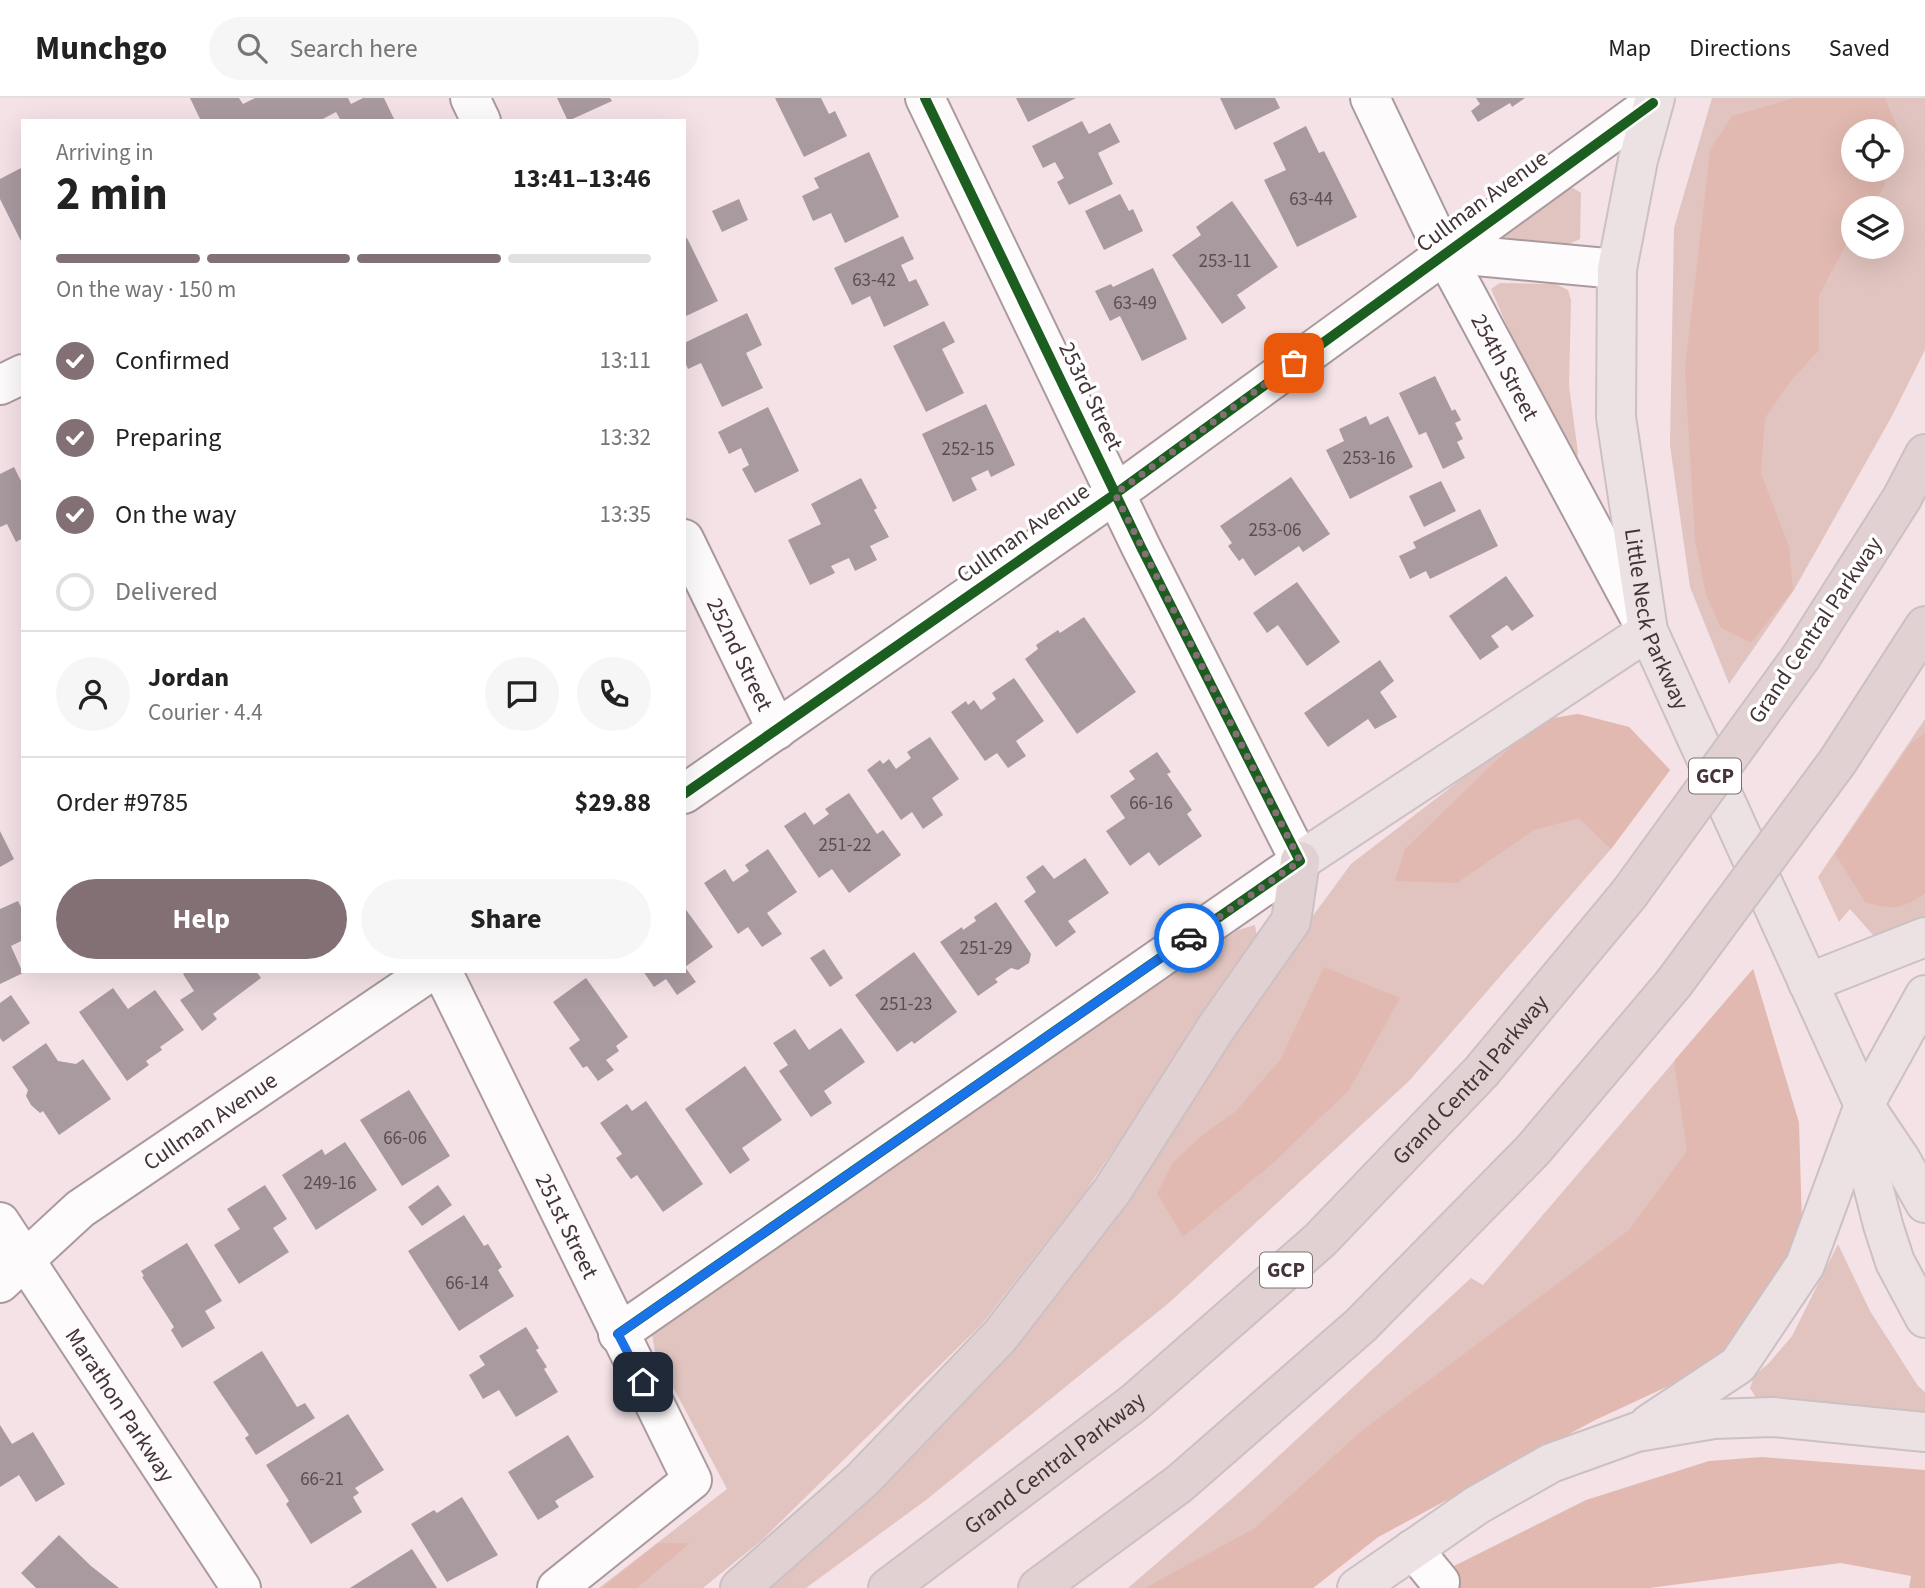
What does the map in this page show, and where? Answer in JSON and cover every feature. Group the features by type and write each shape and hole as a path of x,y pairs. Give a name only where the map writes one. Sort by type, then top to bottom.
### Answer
{"highway":[{"name":"Grand Central Parkway","path":"888,1588 1134,1403 1321,1240 1481,1072 1629,894 1801,657 1902,498 1925,454"},
{"path":"1038,1588 1179,1484 1361,1325 1533,1150 1674,983 1838,761 1925,626"},
{"path":"740,1588 862,1480 1000,1336 1112,1191 1216,1028 1291,920 1300,861"}],"main road":[{"name":"Little Neck Parkway","path":"1654,100 1638,160 1617,269 1616,417 1648,631 1864,1105 1925,1203"},
{"path":"1300,861 1648,631"},
{"path":"1808,983 1925,937"},
{"path":"1637,1432 1738,1365 1805,1265 1864,1105 1925,995"},
{"name":"Little Neck Parkway","path":"1864,1105 1867,1162 1883,1225 1895,1262 1925,1318"},
{"path":"1357,1588 1477,1505 1551,1463 1637,1432 1714,1419 1773,1417 1925,1432"}],"street":[{"path":"470,98 480,119"},
{"name":"253rd Street","path":"925,98 1115,494 1300,861"},
{"name":"254th Street","path":"1370,98 1444,253 1648,631"},
{"name":"Cullman Avenue","path":"686,793 1115,494 1654,100"},
{"name":"Cullman Avenue","path":"1444,253 1617,269"},
{"path":"0,385 21,375"},
{"name":"252nd Street","path":"686,543 777,730"},
{"path":"618,1334 1300,861"},
{"name":"Cullman Avenue","path":"12,1271 80,1209 428,973"},
{"name":"251st Street","path":"443,973 692,1480 557,1588"},
{"name":"Marathon Parkway","path":"0,1222 12,1271 241,1588"},
{"path":"1413,1549 1440,1583 1439,1588"}],"shaded area":[{"path":"1712,98 1925,98 1925,350 1892,416 1794,590 1729,684 1690,587 1670,445 1674,228"},
{"path":"1795,98 1885,98 1894,119 1841,119 1841,182 1885,182 1878,196 1841,196 1841,254 1819,296 1819,350 1790,382 1765,418 1761,473 1789,547 1793,590 1751,643 1721,628 1706,595 1695,540 1685,369 1710,150 1732,116"},
{"path":"1570,186 1581,193 1580,239 1567,245 1487,240"},
{"path":"1500,283 1556,284 1568,290 1571,300 1569,386 1578,453 1575,469 1565,459 1491,289"},
{"path":"1578,714 1629,727 1670,770 1611,849 1409,1081 1170,1302 926,1500 806,1588 758,1588 949,1411 1351,864 1537,721"},
{"path":"1578,714 1629,727 1670,770 1611,849 1579,818 1534,830 1457,883 1395,881 1405,849 1537,721"},
{"path":"1925,719 1925,919 1882,945 1850,909 1839,922 1818,877"},
{"path":"1925,733 1925,893 1910,903 1896,907 1865,902 1835,854 1911,743"},
{"path":"1255,925 1257,937 1085,1192 982,1324 762,1540 703,1588 599,1588 727,1489 655,1353 652,1334 668,1318 1238,930"},
{"path":"1324,967 1400,998 1349,1090 1272,1164 1183,1237 1157,1193 1172,1164 1201,1136 1236,1111 1280,1060"},
{"path":"1753,969 1799,1123 1718,1363 1595,1420 1378,1537 1313,1588 1128,1588 1243,1489 1471,1278 1483,1285"},
{"path":"1753,969 1799,1123 1802,1224 1774,1289 1718,1363 1595,1420 1378,1537 1313,1588 1145,1588 1255,1528 1360,1432 1629,1230 1687,1151 1674,1061"},
{"path":"1838,1244 1870,1311 1918,1386 1925,1392 1925,1414 1757,1399 1750,1388 1754,1376 1792,1336"},
{"path":"1762,1457 1925,1470 1925,1588 1909,1588 1911,1576 1841,1563 1649,1588 1452,1588 1452,1567 1586,1500 1709,1461"},
{"path":"658,1543 690,1543 637,1588 602,1588"}],"building":[{"path":"190,98 239,98 243,104 255,98 348,98 351,104 363,98 384,98 394,119 340,119 336,112 323,119 200,119"},
{"path":"557,98 610,98 612,101 572,119 567,119"},
{"path":"775,98 821,98 829,114 835,111 847,136 804,157"},
{"path":"1016,98 1076,98 1028,122"},
{"path":"1220,98 1275,98 1280,108 1235,130"},
{"path":"1476,98 1525,98 1512,107 1510,103 1478,122 1471,111 1480,104"},
{"path":"1082,121 1089,134 1110,123 1120,142 1098,153 1113,184 1069,205 1057,182 1064,178 1055,162 1043,168 1032,146"},
{"path":"1306,126 1319,153 1324,151 1357,217 1297,247 1264,180 1286,170 1273,143"},
{"path":"869,152 899,217 845,243 831,213 813,221 802,196 819,188 814,178"},
{"path":"21,168 21,241 0,199 0,179"},
{"path":"1120,194 1129,211 1133,209 1143,231 1104,250 1085,211"},
{"path":"739,199 748,220 722,232 712,211"},
{"path":"1232,201 1278,267 1237,295 1246,308 1222,324 1172,255 1201,235 1196,227"},
{"path":"903,236 914,259 901,265 909,282 916,279 929,305 884,327 870,296 852,305 834,268"},
{"path":"686,239 718,301 686,316"},
{"path":"1153,268 1187,339 1142,361 1120,316 1110,321 1095,291 1111,284 1113,287"},
{"path":"747,313 762,345 746,353 763,388 722,407 701,363 688,369 686,342"},
{"path":"944,321 955,342 942,349 964,393 926,412 893,346"},
{"path":"1435,376 1452,411 1455,409 1461,420 1455,423 1463,439 1457,442 1465,458 1443,469 1426,432 1419,435 1399,393"},
{"path":"986,404 1015,465 991,477 988,470 971,478 977,490 953,502 922,434"},
{"path":"768,407 799,471 755,493 742,469 749,465 741,448 729,454 718,432"},
{"path":"1366,416 1370,425 1388,416 1413,467 1350,499 1326,450 1344,441 1339,429"},
{"path":"14,467 21,481 21,539 16,542 7,524 0,527 0,474"},
{"path":"1291,477 1330,534 1303,552 1299,546 1255,576 1243,558 1239,561 1228,546 1232,543 1220,526"},
{"path":"861,478 889,537 870,546 877,560 855,571 849,558 831,566 835,573 810,585 788,540 821,524 811,504"},
{"path":"1441,481 1456,511 1424,527 1409,496"},
{"path":"1480,509 1498,546 1430,579 1426,571 1410,579 1399,556 1416,548 1413,542"},
{"path":"1506,576 1534,616 1512,631 1507,625 1491,636 1499,647 1480,660 1449,616"},
{"path":"1297,582 1340,642 1307,666 1278,625 1267,633 1253,613"},
{"path":"1084,617 1136,692 1077,734 1025,659 1038,649 1036,645"},
{"path":"1380,660 1394,681 1380,692 1397,717 1375,729 1368,719 1328,747 1304,713"},
{"path":"1014,678 1044,721 1016,741 1026,756 1008,768 997,753 985,761 951,712 966,701 968,705 974,700 981,710 996,699 992,693"},
{"path":"930,737 959,779 932,798 943,815 923,829 912,812 901,820 867,770 880,760 883,764 889,759 896,769 911,758 907,752"},
{"path":"1157,752 1171,772 1167,774 1192,810 1187,814 1202,836 1159,866 1149,852 1130,866 1106,831 1125,818 1110,796 1135,779 1129,771"},
{"path":"849,793 877,834 883,830 901,855 849,893 832,869 819,878 784,826 805,812 814,825 829,814 825,809"},
{"path":"0,831 14,859 0,867"},
{"path":"768,849 797,892 767,913 782,934 762,947 748,927 738,934 704,883 725,869 733,882 749,871 745,865"},
{"path":"1085,858 1109,893 1068,921 1076,932 1056,947 1024,901 1036,892 1026,877 1043,865 1054,879"},
{"path":"18,901 21,907 21,941 11,946 23,973 0,984 0,909"},
{"path":"996,902 1031,954 1029,963 1018,970 1011,968 995,979 998,982 978,996 940,942 976,921 974,917"},
{"path":"686,910 713,947 686,966"},
{"path":"824,949 843,978 830,987 810,958"},
{"path":"914,952 957,1012 914,1044 912,1041 897,1052 855,995"},
{"path":"686,968 696,982 677,995 666,979 654,987 644,973 686,973"},
{"path":"257,973 261,978 213,1014 217,1019 202,1031 180,1000 194,991 183,974"},
{"path":"586,978 628,1037 616,1046 619,1051 606,1060 614,1070 598,1081 587,1066 583,1068 569,1048 580,1040 553,1002"},
{"path":"113,988 128,1009 155,990 184,1030 160,1047 162,1050 146,1061 149,1065 127,1081 79,1012"},
{"path":"11,995 30,1023 3,1042 0,1038 0,1003"},
{"path":"841,1028 865,1062 824,1091 832,1103 811,1117 779,1071 788,1065 773,1043 795,1029 809,1050"},
{"path":"46,1043 58,1061 76,1064 83,1059 111,1099 59,1135 43,1111 40,1113 31,1105 26,1096 28,1090 12,1067"},
{"path":"745,1066 782,1120 742,1148 750,1160 730,1174 685,1109"},
{"path":"409,1090 450,1156 402,1186 360,1120"},
{"path":"646,1101 703,1184 663,1212 637,1175 631,1179 616,1158 622,1154 600,1123 627,1104 632,1111"},
{"path":"345,1142 377,1190 316,1230 282,1175 322,1149 325,1155"},
{"path":"265,1185 287,1219 273,1228 289,1252 239,1284 214,1245 240,1229 227,1209"},
{"path":"438,1185 452,1205 422,1226 408,1207"},
{"path":"464,1215 484,1246 488,1244 502,1267 498,1270 514,1296 459,1331 408,1251"},
{"path":"187,1243 222,1301 205,1311 215,1328 182,1348 171,1330 174,1327 142,1277 144,1276 141,1271"},
{"path":"526,1327 539,1348 536,1350 547,1367 544,1369 558,1392 516,1417 499,1390 483,1399 469,1375 485,1365 479,1356"},
{"path":"262,1351 297,1407 305,1403 315,1418 256,1455 245,1438 249,1435 213,1382"},
{"path":"348,1414 384,1470 355,1488 359,1493 353,1497 362,1512 311,1544 286,1504 289,1501 266,1465"},
{"path":"0,1425 12,1444 33,1432 65,1484 36,1502 19,1475 0,1487"},
{"path":"568,1435 594,1477 555,1501 559,1507 538,1520 508,1472"},
{"path":"462,1497 498,1555 447,1582 411,1524 434,1510 437,1513"},
{"path":"59,1535 119,1588 36,1588 21,1573"},
{"path":"412,1549 437,1588 350,1588"}],"cycle path":[{"path":"618,1334 1300,861 1141,547 925,98"},
{"path":"686,793 1115,494 1653,103"}],"way so far":[{"path":"1189,938 1300,861 1115,494 1294,363"}],"route":[{"path":"643,1382 618,1334 1189,938"}]}
